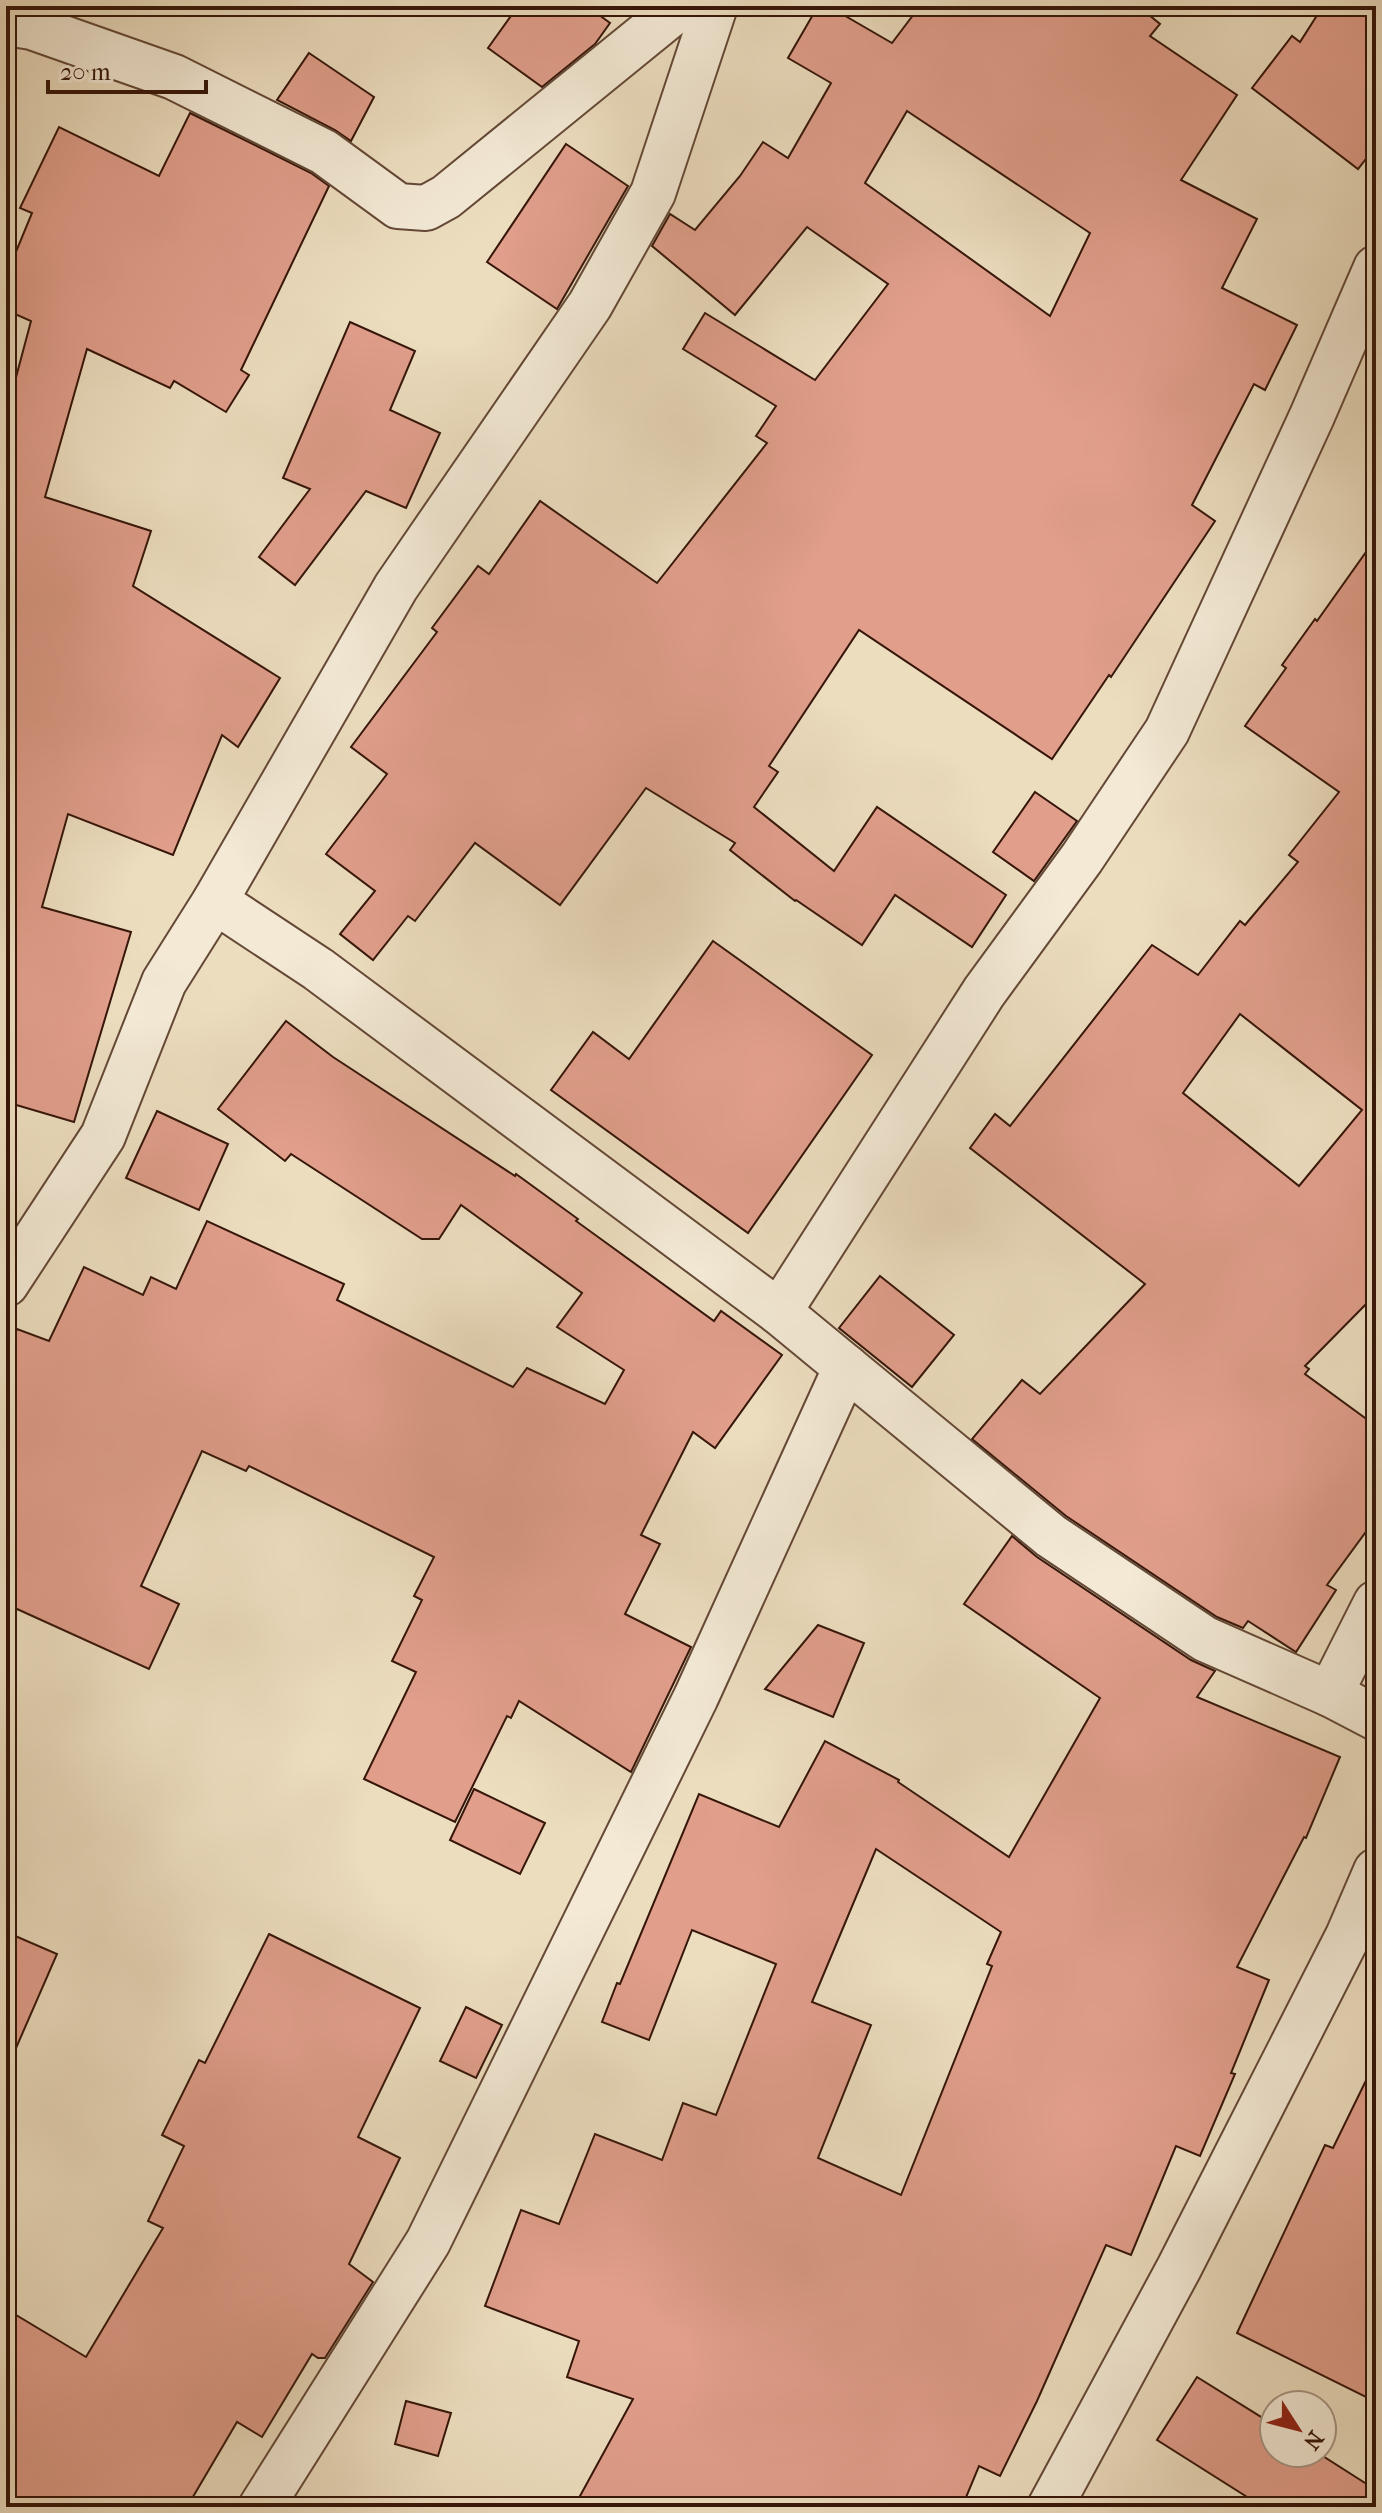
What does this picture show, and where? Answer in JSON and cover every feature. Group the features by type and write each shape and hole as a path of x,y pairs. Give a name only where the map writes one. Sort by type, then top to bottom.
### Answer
{"street":[{"path":"6,23 32,27 174,77 324,152 398,206 426,208 446,197 681,6"},
{"path":"6,1284 103,1136 164,982 215,901 396,587 590,305 646,206 715,6"},
{"path":"779,1312 984,992 1082,858 1167,731 1376,268"},
{"path":"215,901 331,979 779,1312 1051,1536 1205,1639 1330,1694 1376,1718"},
{"path":"261,2507 428,2242 696,1697 846,1367"},
{"path":"1330,1694 1376,1603"},
{"path":"1050,2507 1193,2241 1348,1936 1376,1871"}],"building":[{"path":"518,6 587,6 610,23 595,44 542,87 488,48"},
{"path":"818,6 828,6 892,43 920,6 1138,6 1160,24 1150,36 1237,95 1181,180 1257,219 1222,288 1297,325 1265,390 1254,384 1192,505 1215,521 1052,759 859,630 769,766 778,772 754,807 834,871 877,807 1006,895 972,947 895,895 862,945 795,901 730,850 735,843 646,788 560,905 475,843 415,921 408,916 373,960 340,934 375,891 326,854 387,774 351,747 437,632 432,628 478,566 489,574 540,501 657,583 767,443 756,436 776,406 683,349 705,313 815,380 888,284 807,227 735,315 652,246 670,214 695,230 740,176 763,142 788,158 831,83 788,58","holes":["907,111 1090,233 1050,316 865,183"]},
{"path":"1323,6 1376,6 1376,146 1358,169 1252,88 1292,36 1300,42"},
{"path":"309,53 374,97 351,141 277,100"},
{"path":"190,113 311,173 329,186 241,370 249,375 226,412 174,381 170,388 87,349 45,497 151,531 133,586 280,678 238,747 222,735 173,855 68,814 42,907 131,932 74,1122 6,1102 6,415 31,321 6,310 6,276 32,213 20,208 59,127 159,176"},
{"path":"566,144 628,186 557,309 487,262"},
{"path":"350,322 415,351 390,410 440,433 406,508 366,491 295,585 259,557 310,489 283,478"},
{"path":"1376,538 1376,1294 1305,1366 1309,1369 1305,1374 1376,1426 1376,1518 1327,1585 1336,1590 1296,1652 1248,1621 1243,1628 1217,1617 1066,1516 972,1439 1022,1380 1040,1394 1145,1284 970,1148 995,1114 1010,1126 1152,945 1198,975 1240,921 1245,925 1298,862 1289,855 1339,792 1245,726 1286,668 1282,665 1315,619 1317,621","holes":["1240,1014 1362,1110 1299,1186 1183,1093"]},
{"path":"1035,792 1077,821 1034,881 993,852"},
{"path":"713,941 872,1055 748,1233 551,1090 593,1032 629,1059"},
{"path":"286,1021 333,1057 516,1174 714,1321 721,1311 782,1355 715,1448 693,1432 641,1535 660,1544 625,1614 691,1647 631,1772 519,1701 511,1718 507,1716 455,1822 364,1779 416,1672 392,1661 422,1600 414,1596 434,1557 249,1466 246,1471 202,1451 141,1586 179,1604 149,1669 6,1604 6,1354 17,1329 49,1341 84,1267 143,1295 151,1277 176,1289 207,1221 344,1284 337,1300 513,1387 527,1368 605,1404 624,1370 557,1327 582,1293 461,1205 439,1239 422,1239 291,1154 285,1161 218,1109"},
{"path":"157,1111 228,1144 199,1210 126,1178"},
{"path":"880,1276 954,1335 912,1387 839,1328"},
{"path":"1012,1536 1037,1557 1191,1660 1215,1671 1197,1697 1340,1757 1306,1838 1237,1967 1269,1980 1231,2073 1235,2074 1200,2156 1176,2146 1131,2255 1106,2245 1000,2476 979,2466 962,2507 574,2507 633,2399 567,2377 579,2341 485,2306 521,2210 559,2224 595,2134 662,2160 683,2103 716,2115 776,1964 692,1930 649,2040 602,2022 617,1983 620,1984 699,1794 779,1827 825,1741 899,1780 1009,1857 1100,1698 964,1604","holes":["876,1849 1001,1932 987,1964 992,1966 901,2195 818,2158 871,2025 812,2002"]},
{"path":"818,1625 864,1643 833,1717 765,1689"},
{"path":"474,1789 545,1823 520,1874 450,1840"},
{"path":"6,1932 57,1954 6,2071"},
{"path":"269,1934 420,2008 358,2137 400,2158 349,2264 373,2282 325,2358 312,2354 262,2437 237,2422 187,2507 6,2507 6,2309 86,2357 163,2228 148,2221 184,2146 162,2135 199,2060 205,2063"},
{"path":"466,2007 502,2025 476,2078 440,2061"},
{"path":"1376,2060 1376,2402 1237,2333 1325,2145 1333,2148"},
{"path":"1197,2377 1258,2415 1258,2469 1338,2469 1338,2466 1376,2490 1376,2507 1263,2507 1157,2440"},
{"path":"406,2401 451,2413 438,2456 395,2444"}]}
